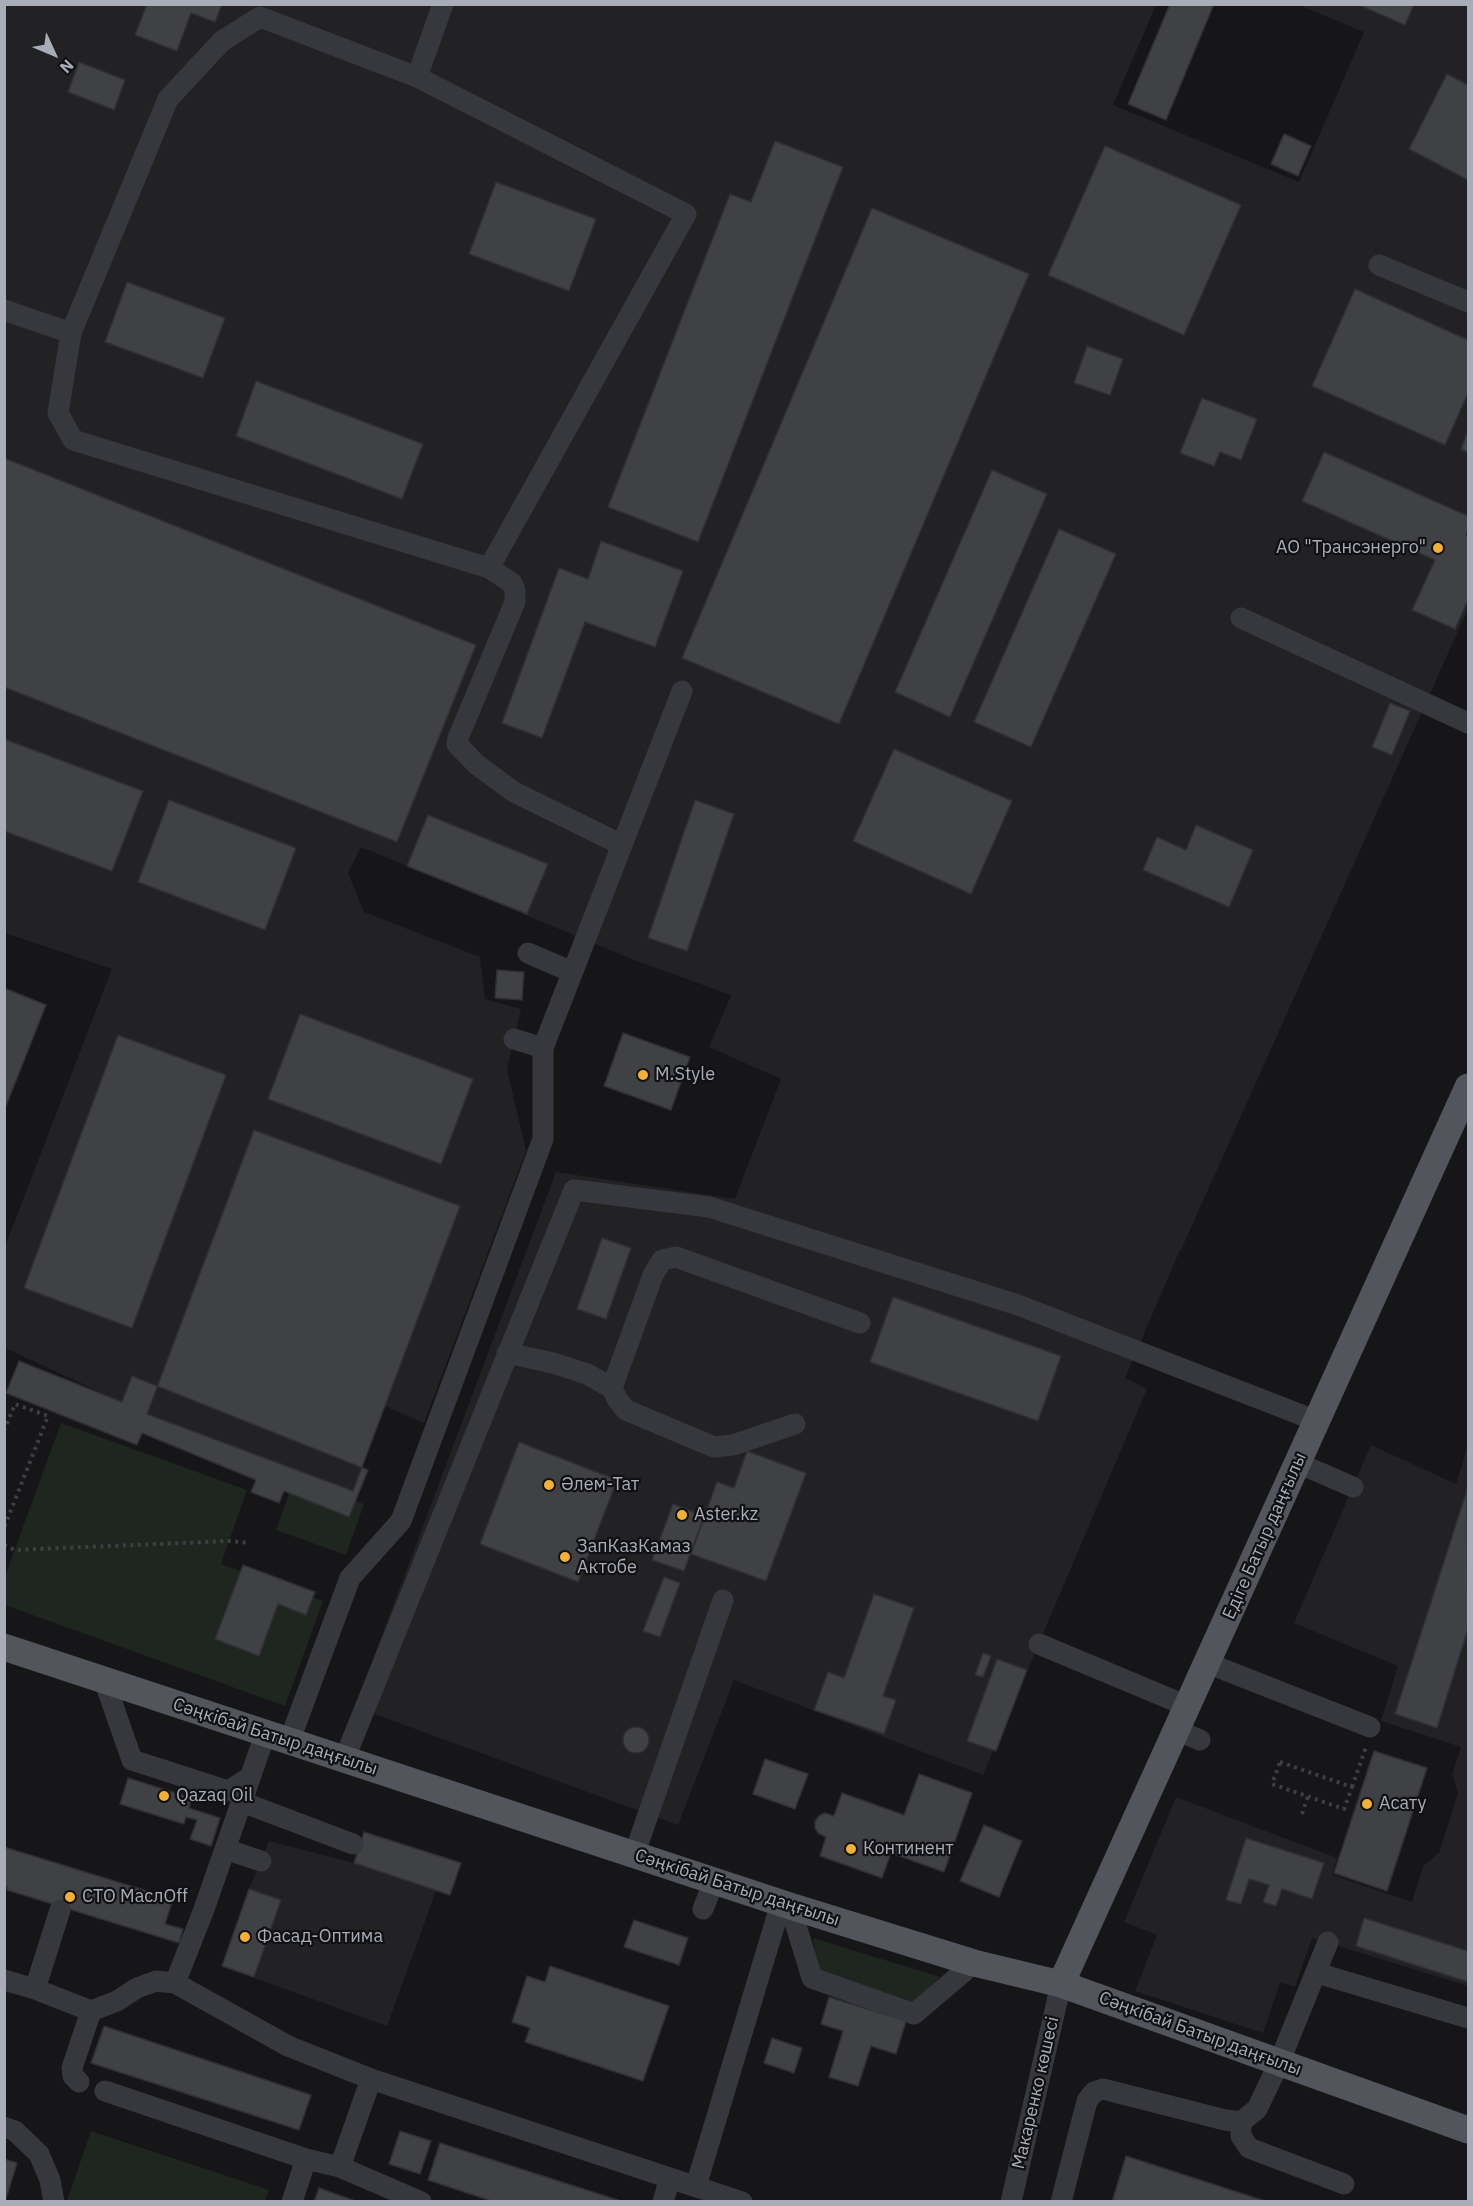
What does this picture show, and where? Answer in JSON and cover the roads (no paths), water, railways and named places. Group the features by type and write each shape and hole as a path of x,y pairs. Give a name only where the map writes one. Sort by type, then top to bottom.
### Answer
{"main road":[{"name":"Едіге Батыр даңғылы","path":"1060,1984 1188,1735 1187,1706 1468,1087"},
{"name":"Сәңкібай Батыр даңғылы","path":"4,1647 785,1905 974,1963 1060,1984 1468,2130"}],"street":[{"path":"417,76 443,4"},
{"path":"489,568 686,214 417,76 260,17 222,41 168,99 71,333 58,414 73,440 489,568 512,583 516,591 515,602 458,738 458,744 476,764 514,792 622,845"},
{"path":"1379,265 1468,302"},
{"path":"4,310 71,333"},
{"path":"1241,618 1468,723"},
{"path":"175,1983 197,1910 225,1849 250,1777 277,1738 350,1578 401,1521 543,1139 543,1048 682,691"},
{"path":"528,953 572,972"},
{"path":"514,1039 543,1048"},
{"path":"344,1760 574,1190 709,1207 1018,1305 1317,1421"},
{"path":"612,1388 653,1275 662,1260 675,1257 860,1323"},
{"path":"507,1353 587,1374 612,1388 626,1410 714,1447 733,1444 795,1424"},
{"path":"1298,1463 1353,1487"},
{"path":"633,1855 723,1600"},
{"path":"1039,1644 1187,1706"},
{"path":"1207,1663 1368,1737"},
{"path":"104,1680 132,1760 228,1791 250,1777"},
{"path":"242,1802 353,1844"},
{"path":"225,1849 261,1861"},
{"path":"703,1909 714,1881"},
{"path":"785,1905 812,1978 914,2014 974,1963"},
{"path":"696,2186 785,1905"},
{"path":"35,1989 60,1911"},
{"path":"1061,2202 1087,2101 1094,2092 1103,2089 1241,2122 1257,2109 1279,2063 1328,1942"},
{"path":"1317,1973 1468,2018"},
{"path":"4,1980 35,1989 90,2011 117,2001 137,1988 156,1981 175,1983 288,2046 371,2079 742,2202"},
{"name":"Макаренко көшесі","path":"1011,2202 1060,1984"},
{"path":"79,2082 72,2068 90,2011"},
{"path":"339,2168 371,2079"},
{"path":"105,2091 339,2168 421,2202"},
{"path":"1241,2122 1241,2136 1249,2148 1344,2184"},
{"path":"4,2127 15,2131 39,2154 50,2180 54,2202"},
{"path":"292,2202 306,2159"},
{"path":"663,2202 670,2178"}],"place":[{"name":"АО \"Трансэнерго\"","path":"1438,548"},
{"name":"M.Style","path":"643,1075"},
{"name":"Әлем-Тат","path":"549,1485"},
{"name":"Aster.kz","path":"682,1515"},
{"name":"ЗапКазКамаз Актобе","path":"565,1557"},
{"name":"Qazaq Oil","path":"164,1796"},
{"name":"Асату","path":"1367,1804"},
{"name":"Континент","path":"851,1849"},
{"name":"СТО МаслOff","path":"70,1897"},
{"name":"Фасад-Оптима","path":"245,1937"}]}
